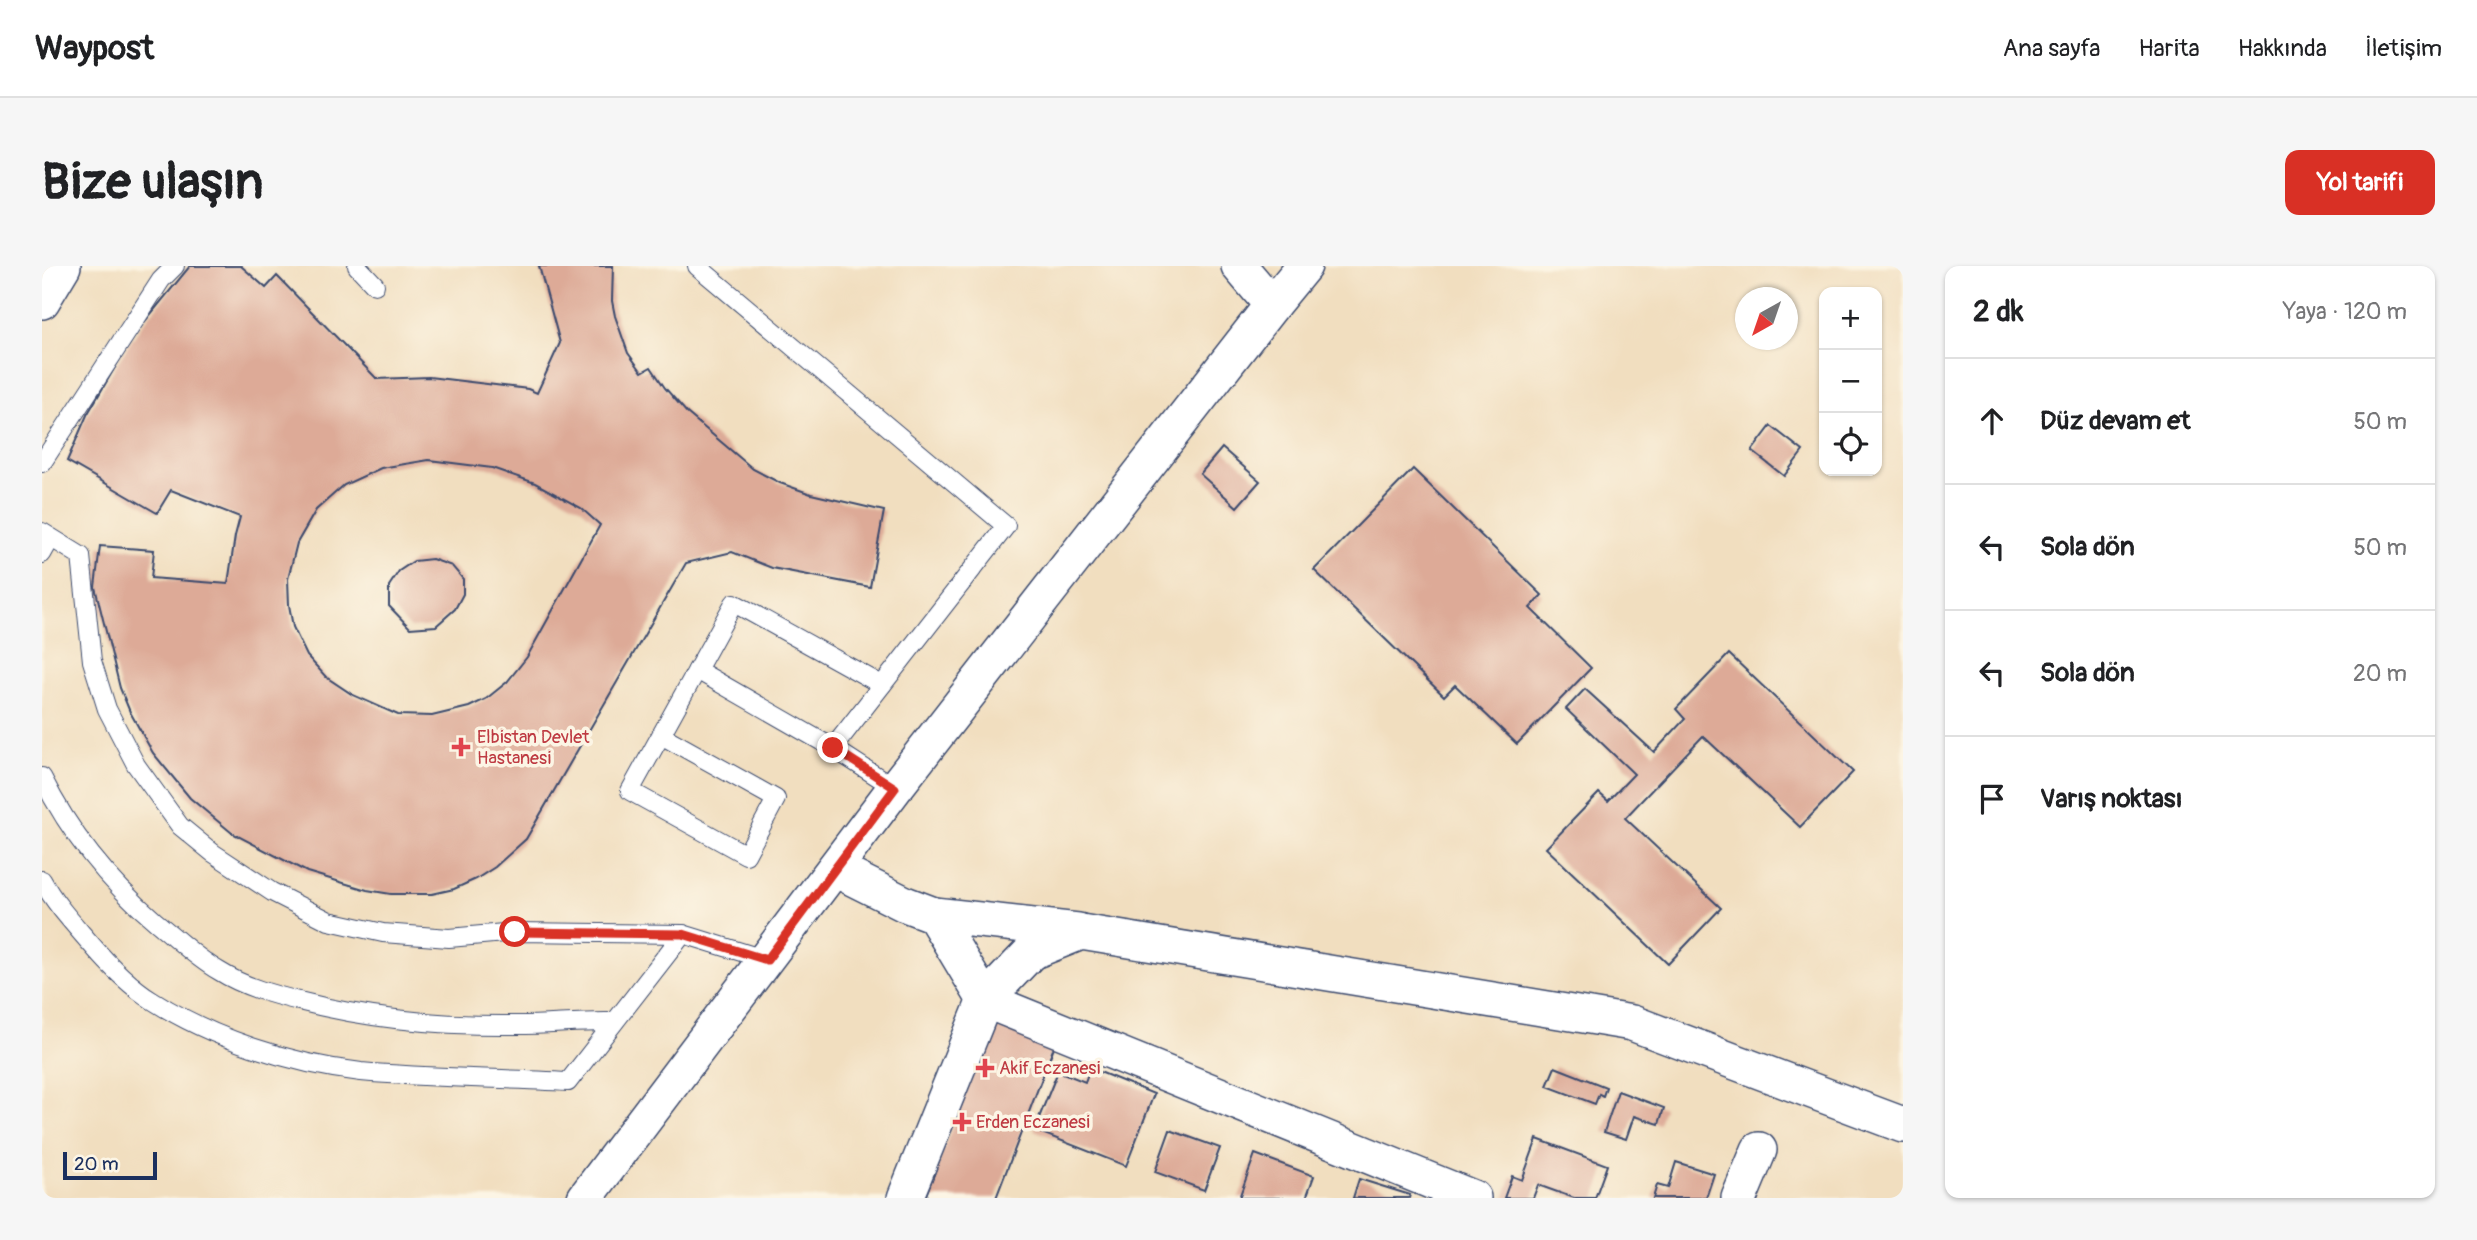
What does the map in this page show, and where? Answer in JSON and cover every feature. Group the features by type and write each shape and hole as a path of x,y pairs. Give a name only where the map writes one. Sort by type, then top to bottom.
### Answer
{"street":[{"path":"42,301 63,266"},
{"path":"1239,266 1272,305"},
{"path":"595,1196 895,788 1304,266"},
{"path":"835,869 905,904 934,915 1081,932 1632,1023 1903,1125"},
{"path":"934,915 985,1000 1473,1198"},
{"path":"905,1198 985,1000 1031,952 1081,932"},
{"path":"1739,1198 1759,1150"}],"lane":[{"path":"42,463 162,280 175,266"},
{"path":"357,266 375,285"},
{"path":"696,266 1006,526 833,748"},
{"path":"45,541 81,556 92,661 107,709 136,765 180,826 214,853 272,892 330,921 383,933 449,938 515,932 683,934 767,960"},
{"path":"661,735 776,799 746,855 630,791 734,603 882,685"},
{"path":"696,670 833,748 895,788"},
{"path":"42,777 59,813 107,876 219,971 267,993 397,1021 519,1025 577,1021 614,1022"},
{"path":"42,880 47,904 113,969 150,999 231,1040 298,1060 360,1072 568,1082 683,934"}],"building":[{"path":"190,266 241,266 266,288 277,276 377,379 429,377 528,389 537,393 560,343 539,266 613,266 612,301 628,353 642,372 651,367 687,413 753,469 780,483 811,494 884,511 870,587 772,568 732,552 686,563 526,839 495,867 454,889 432,894 391,894 367,890 307,872 232,833 190,798 153,753 120,688 95,587 100,546 154,550 151,578 228,584 240,517 171,490 157,513 67,461 87,415 141,326","holes":["429,460 492,468 535,483 581,508 600,525 527,657 507,682 486,699 469,707 432,716 398,715 353,695 326,677 307,656 293,627 289,605 288,579 297,543 316,510 344,485 381,468"]},
{"path":"1771,426 1803,451 1784,476 1752,451"},
{"path":"1222,448 1260,481 1237,507 1200,474"},
{"path":"1413,469 1542,595 1530,608 1591,668 1517,744 1455,685 1444,696 1314,570"},
{"path":"432,559 452,566 463,579 463,594 455,609 436,626 410,628 389,606 389,586 399,571 414,561"},
{"path":"1729,654 1853,772 1800,827 1703,736 1625,818 1721,908 1668,964 1546,848 1599,793 1608,801 1634,774 1566,709 1585,689 1654,752 1685,719 1676,709"},
{"path":"992,1021 1055,1044 996,1198 925,1198"},
{"path":"1555,1067 1606,1087 1603,1096 1599,1094 1595,1104 1547,1086"},
{"path":"1090,1068 1154,1094 1126,1166 1034,1130 1058,1071 1085,1082"},
{"path":"1618,1091 1664,1108 1659,1124 1634,1116 1626,1139 1604,1132"},
{"path":"1170,1130 1220,1148 1204,1190 1155,1172"},
{"path":"1537,1139 1607,1165 1595,1198 1574,1198 1538,1185 1533,1198 1504,1198 1512,1176 1522,1180"},
{"path":"1255,1154 1314,1176 1306,1198 1239,1198"},
{"path":"1676,1162 1714,1174 1706,1198 1653,1198 1657,1185 1668,1188"},
{"path":"1359,1179 1410,1195 1409,1198 1353,1198"}],"place":[{"name":"Elbistan Devlet Hastanesi","path":"461,747"},
{"name":"Akif Eczanesi","path":"985,1068"},
{"name":"Erden Eczanesi","path":"962,1122"}],"route":[{"path":"515,932 683,934 767,960 895,788 833,748"}]}
